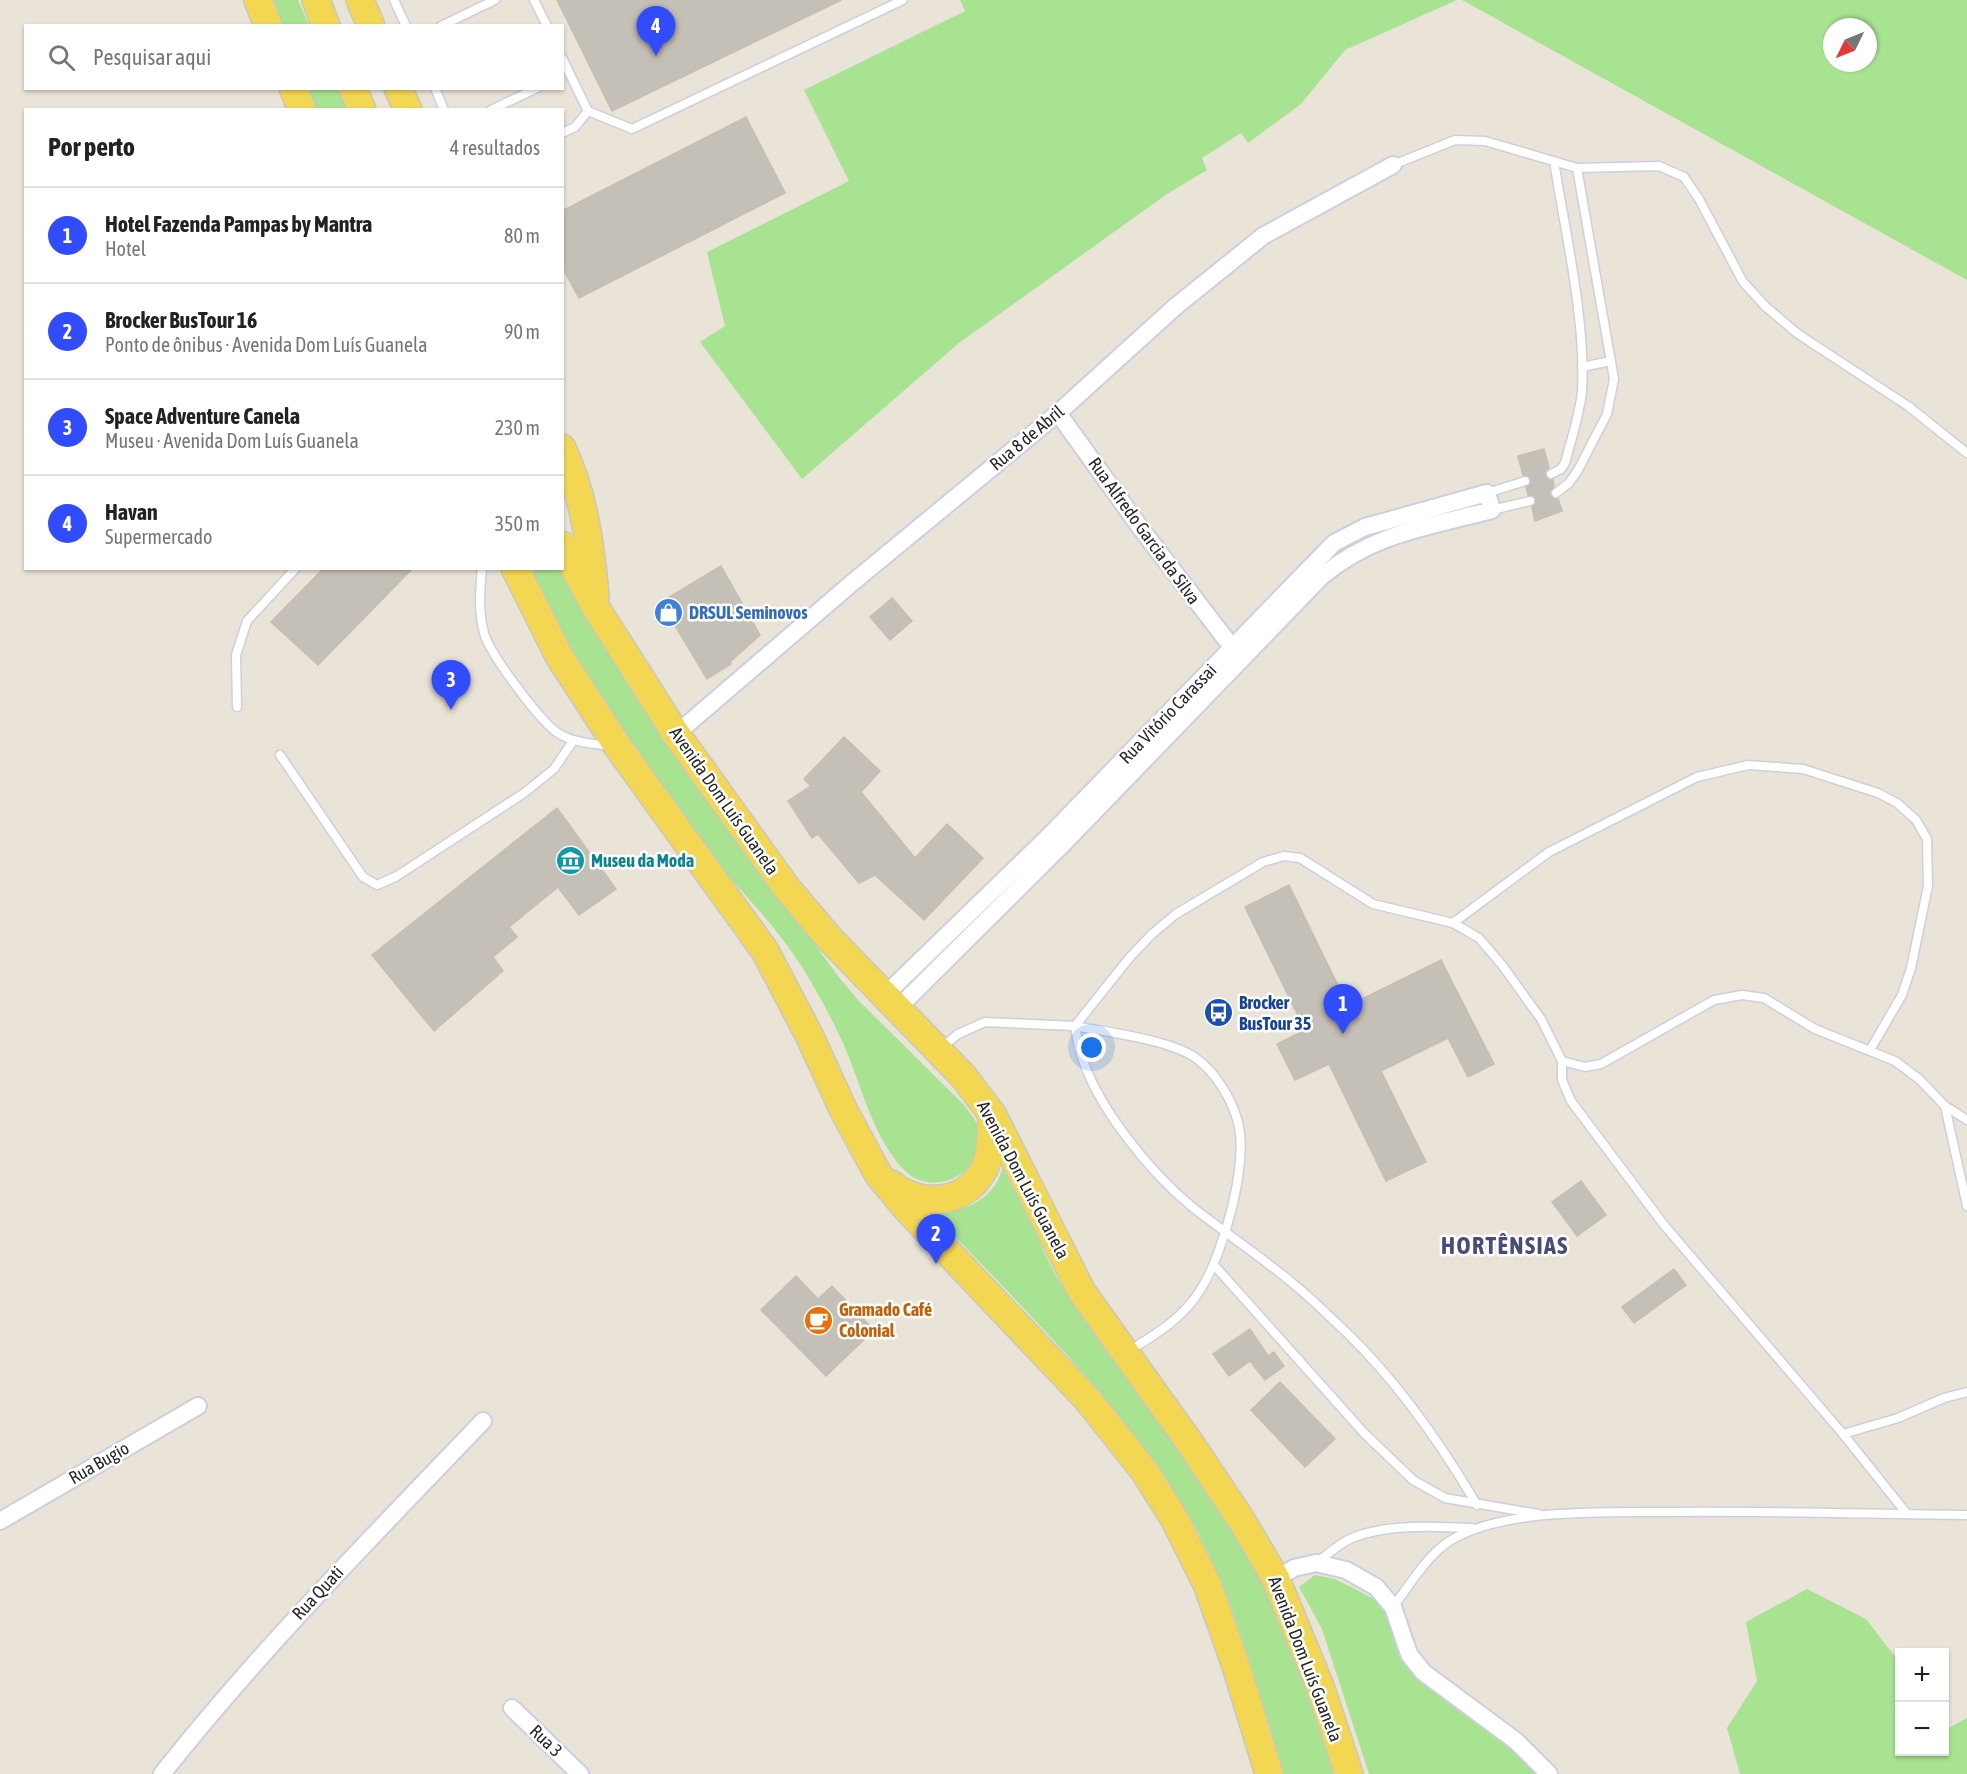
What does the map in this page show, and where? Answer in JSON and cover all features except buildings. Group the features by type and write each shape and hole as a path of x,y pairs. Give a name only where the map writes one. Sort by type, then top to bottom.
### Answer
{"main road":[{"path":"258,0 267,24"},
{"path":"316,0 325,24"},
{"path":"360,0 370,24"},
{"path":"294,90 301,108"},
{"path":"354,90 361,108"},
{"path":"399,90 407,108"},
{"path":"564,452 577,481 587,523 596,608"},
{"name":"Avenida Dom Luís Guanela","path":"564,548 596,608 676,734 786,887 829,938 963,1076 992,1114 1066,1263 1124,1354 1205,1465 1276,1579 1321,1689 1349,1774"},
{"path":"516,570 559,657 618,747 765,951 809,1035 843,1111 878,1174 907,1209 1088,1400 1145,1472 1175,1520 1207,1584 1236,1666 1269,1774"},
{"path":"878,1174 913,1198 935,1202 957,1195 976,1179 987,1162 992,1114"}],"street":[{"name":"Rua 8 de Abril","path":"676,734 852,583 1058,413 1175,307 1263,236 1393,165"},
{"name":"Rua Alfredo Garcia da Silva","path":"1058,413 1237,654"},
{"name":"Rua Vitório Carassai","path":"891,1003 1062,845 1237,654 1334,543 1365,527 1487,494"},
{"path":"1487,494 1492,510"},
{"name":"Rua Vitório Carassai","path":"1237,654 1321,577 1359,549 1378,540 1492,510"},
{"name":"Rua Bugio","path":"0,1521 198,1406"},
{"name":"Rua Quati","path":"162,1774 206,1719 298,1613 483,1421"},
{"path":"1276,1579 1294,1569 1316,1563 1346,1570 1376,1587 1393,1607 1409,1654 1423,1672 1516,1741 1549,1774"},
{"name":"Rua 3","path":"512,1708 580,1774"}],"lane":[{"path":"394,0 405,24"},
{"path":"445,24 495,0"},
{"path":"534,0 546,24"},
{"path":"566,75 588,111 632,129 903,0"},
{"path":"436,90 443,108"},
{"path":"495,108 533,90"},
{"path":"564,132 575,127 588,111"},
{"path":"1393,165 1455,140 1485,141 1577,168 1659,166 1684,177 1699,199 1743,282 1766,307 1798,334 1908,406 1967,453"},
{"path":"1551,474 1565,463 1581,394 1582,367 1580,333 1554,161"},
{"path":"1556,493 1569,483 1578,470 1607,414 1614,379 1577,168"},
{"path":"1582,367 1611,361"},
{"path":"1487,494 1525,481"},
{"path":"1492,510 1530,501"},
{"path":"237,707 236,655 247,621 294,570"},
{"path":"482,570 479,605 485,636 534,710 558,734 573,741 618,747"},
{"path":"280,755 363,877 377,885 398,876 524,793 554,769 573,741"},
{"path":"1453,923 1549,852 1697,777 1748,765 1803,769 1878,793 1897,803 1916,820 1927,839 1928,886 1911,968 1902,995 1870,1050"},
{"path":"1075,1026 1152,934 1176,914 1263,862 1284,856 1300,858 1320,868 1346,889 1372,904 1453,923 1479,938 1502,965 1541,1019 1562,1061 1562,1080 1571,1101 1664,1225 1843,1434 1906,1514"},
{"path":"1562,1061 1586,1067 1601,1064 1714,1000 1742,995 1764,999 1815,1029 1895,1061 1919,1078 1944,1106 1967,1120"},
{"path":"939,1051 958,1034 986,1022 1075,1026 1168,1045 1197,1058 1221,1085 1238,1120 1240,1168 1227,1232 1214,1265 1201,1289 1184,1311 1161,1332 1124,1354"},
{"path":"1075,1026 1082,1058 1100,1094 1122,1130 1154,1170 1175,1191 1296,1286 1348,1334 1388,1377 1477,1505"},
{"path":"1944,1106 1967,1206"},
{"path":"1214,1265 1364,1433 1413,1480 1445,1498 1547,1515 1755,1511 1967,1515"},
{"path":"1843,1434 1898,1418 1944,1398 1967,1392"},
{"path":"1316,1563 1350,1539 1378,1530 1424,1526 1476,1528 1547,1515"},
{"path":"1393,1607 1430,1559 1451,1540 1476,1528"}],"green space":[{"path":"272,0 298,0 309,24 282,24"},
{"path":"960,0 1457,0 1345,50 1301,104 1248,143 1241,133 1202,158 1207,170 1167,194 959,343 802,479 700,342 725,326 707,252 849,181 804,90 965,11"},
{"path":"1462,0 1967,0 1967,280"},
{"path":"305,90 338,90 346,108 313,108"},
{"path":"530,570 563,570 717,811 838,976 858,1000 973,1116 980,1140 977,1154 969,1167 958,1176 945,1181 930,1182 916,1179 892,1156 875,1125 838,1033 802,967 766,918 699,841 651,776 607,709"},
{"path":"1005,1159 1042,1248 1060,1283 1108,1355 1189,1464 1245,1551 1289,1644 1336,1774 1284,1774 1250,1660 1230,1604 1207,1550 1183,1505 1153,1460 1083,1372 932,1212 951,1212 977,1202 997,1182"},
{"path":"1315,1575 1335,1579 1378,1601 1387,1613 1404,1661 1506,1742 1541,1774 1369,1774 1322,1629 1299,1587"},
{"path":"1807,1589 1866,1619 1895,1657 1895,1756 1949,1756 1949,1728 1967,1718 1967,1774 1740,1774 1727,1728 1757,1681 1746,1622"}],"place":[{"name":"Havan","path":"656,56"},
{"name":"DRSUL Seminovos","path":"668,613"},
{"name":"Space Adventure Canela","path":"451,710"},
{"name":"Museu da Moda","path":"570,861"},
{"name":"Brocker BusTour 35","path":"1218,1013"},
{"name":"Hotel Fazenda Pampas by Mantra","path":"1343,1034"},
{"name":"Brocker BusTour 16","path":"936,1264"},
{"name":"Gramado Café Colonial","path":"818,1320"}],"district":[{"name":"HORTÊNSIAS","path":"1505,1246"}]}
